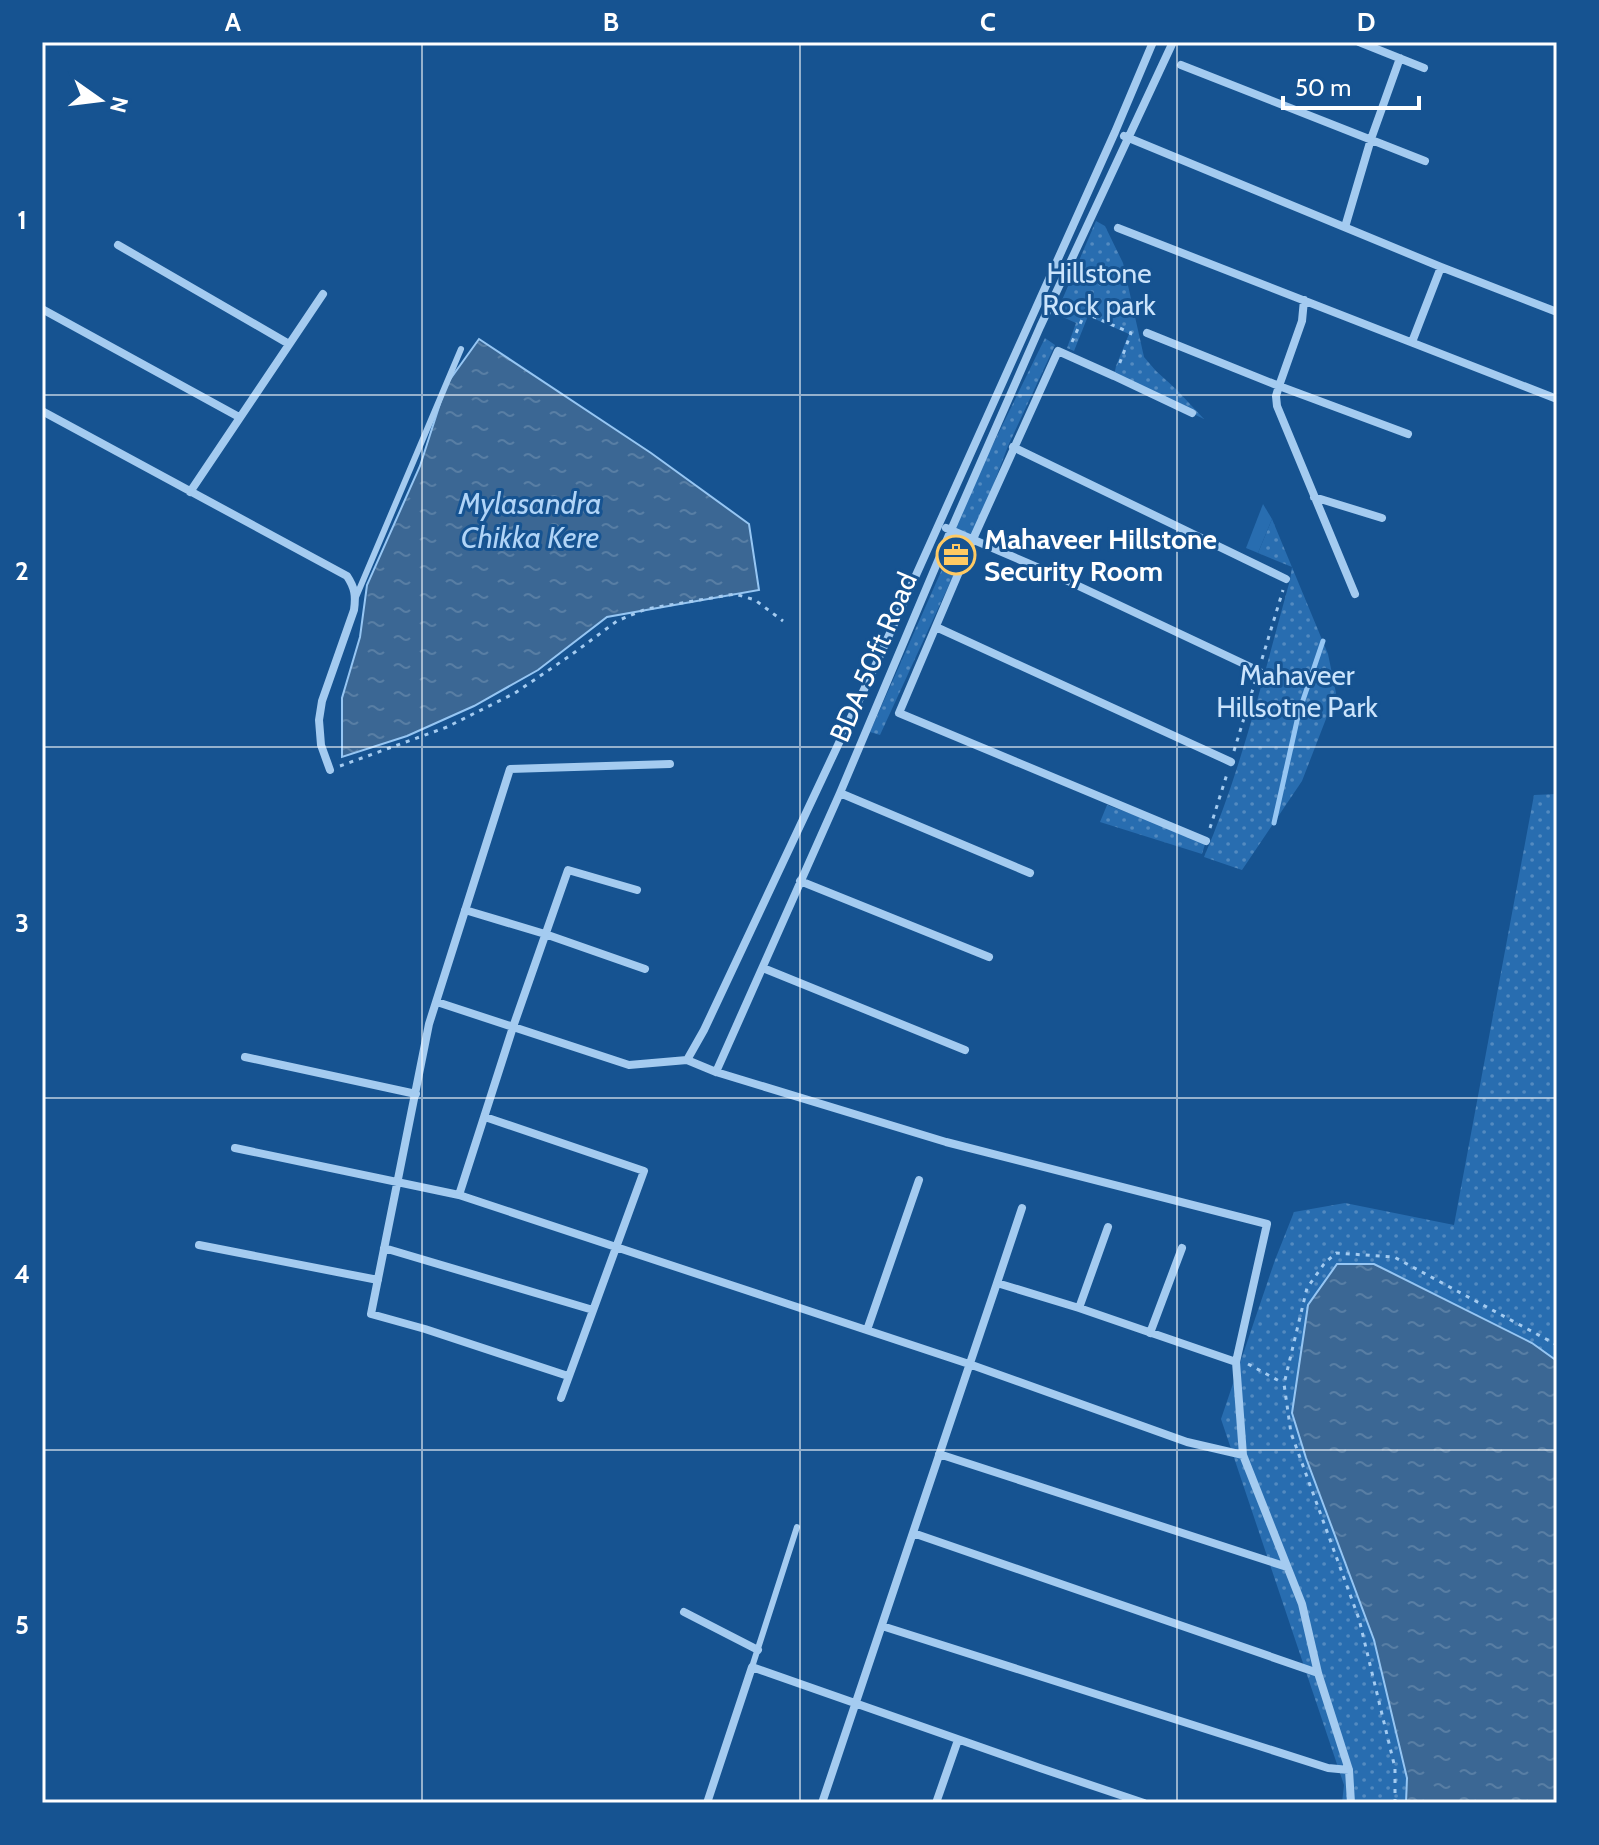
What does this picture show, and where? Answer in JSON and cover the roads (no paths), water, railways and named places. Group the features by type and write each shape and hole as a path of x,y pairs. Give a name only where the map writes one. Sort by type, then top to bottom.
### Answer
{"street":[{"name":"BDA 50ft Road","path":"687,1060 704,1030 870,676 1153,42"},
{"name":"BDA 50ft Road","path":"716,1072 840,793 1040,327 1173,42"},
{"path":"1359,42 1424,68"},
{"path":"1345,227 1371,139 1400,58"},
{"path":"1181,65 1425,161"},
{"path":"1115,132 1557,312"},
{"path":"1118,228 1557,399"},
{"path":"118,245 289,344"},
{"path":"1412,342 1441,267"},
{"path":"190,492 323,294"},
{"path":"1304,300 1302,321 1276,396 1277,406 1355,594"},
{"path":"42,309 239,417"},
{"path":"1147,333 1408,434"},
{"path":"1192,413 1058,351 1013,447 899,713 1206,841"},
{"path":"42,411 347,576 354,587 354,610 322,701 319,720 321,745 330,770"},
{"path":"1013,447 1286,579"},
{"path":"1314,497 1382,518"},
{"path":"938,525 1053,574 1259,671"},
{"path":"936,627 1231,762"},
{"path":"568,1376 371,1314 429,1024 510,769 670,764"},
{"path":"840,793 1030,873"},
{"path":"459,1195 568,870 637,890"},
{"path":"800,881 989,957"},
{"path":"465,910 645,969"},
{"path":"763,968 965,1050"},
{"path":"437,1002 629,1065 687,1060 716,1072 946,1142 1267,1224 1237,1360 1243,1455 1302,1604 1318,1673 1349,1770 1351,1803"},
{"path":"245,1057 416,1094"},
{"path":"485,1117 644,1171 561,1398"},
{"path":"235,1148 459,1195 969,1364 1187,1442 1243,1455"},
{"path":"867,1330 919,1180"},
{"path":"822,1803 1022,1208"},
{"path":"1079,1308 1108,1227"},
{"path":"199,1245 378,1280"},
{"path":"384,1248 593,1310"},
{"path":"1150,1333 1182,1248"},
{"path":"997,1283 1237,1360"},
{"path":"939,1454 1287,1567"},
{"path":"913,1533 1318,1673"},
{"path":"684,1612 758,1650"},
{"path":"882,1626 1328,1768 1349,1770"},
{"path":"707,1803 752,1667 1144,1803"},
{"path":"936,1803 958,1740"}],"lane":[{"path":"356,597 461,349"},
{"path":"752,1667 797,1527"}],"water":[{"name":"Mylasandra Chikka Kere","path":"479,339 651,453 749,524 759,590 607,617 538,670 474,706 407,736 342,757 342,698 360,637 367,585 420,466 446,385"},
{"path":"1337,1264 1374,1264 1532,1343 1557,1361 1557,1803 1406,1803 1407,1778 1374,1640 1292,1413 1308,1305"}],"waterway":[{"path":"1274,823 1299,712 1323,641"}],"place":[{"name":"Mahaveer Hillstone Security Room","path":"956,555"}],"park label":[{"name":"Hillstone Rock park","path":"1099,289"},
{"name":"Mahaveer Hillsotne Park","path":"1297,691"}]}
